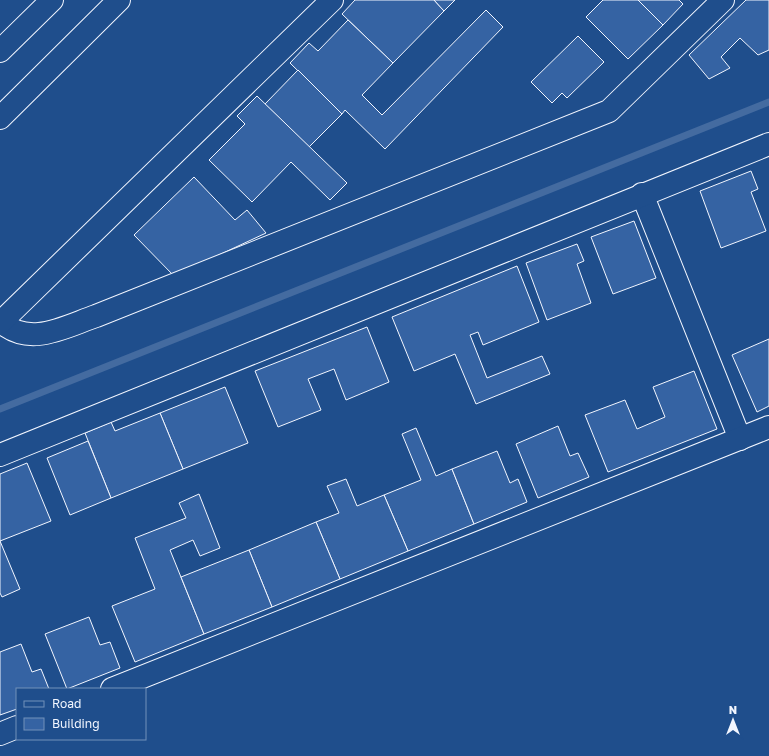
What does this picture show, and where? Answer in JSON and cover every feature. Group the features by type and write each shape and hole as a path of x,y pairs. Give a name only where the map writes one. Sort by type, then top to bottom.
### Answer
{"main road":[{"path":"0,51 52,0"},
{"path":"0,118 119,0"},
{"path":"332,0 1,321 10,329 20,333 42,335 96,316 609,111 723,0"},
{"path":"0,454 769,144"},
{"path":"642,194 740,439"},
{"path":"115,688 769,427"},
{"path":"0,734 16,727"}],"building":[{"path":"355,0 434,0 444,11 393,63 342,14"},
{"path":"434,0 455,0 444,11"},
{"path":"603,0 638,0 663,25 628,59 586,17"},
{"path":"638,0 679,0 683,4 663,25"},
{"path":"746,0 769,0 769,50 758,55 740,38 721,57 730,68 709,79 689,55"},
{"path":"486,10 503,27 385,149 345,110 342,114 290,63 309,43 318,51 348,20 393,63 362,95 382,115"},
{"path":"578,36 604,62 567,98 562,93 552,103 531,82"},
{"path":"298,70 342,114 309,147 265,104"},
{"path":"257,96 347,183 330,200 291,162 252,202 209,160 245,124 237,116"},
{"path":"751,171 758,189 751,192 766,231 721,248 700,191"},
{"path":"194,177 235,220 247,210 266,233 174,276 134,235"},
{"path":"634,221 656,278 613,294 591,237"},
{"path":"577,244 584,261 577,264 591,303 547,320 526,263"},
{"path":"517,266 539,322 483,345 478,332 470,335 487,378 542,356 550,374 476,404 455,354 414,371 392,317"},
{"path":"367,327 389,382 346,400 334,369 308,379 321,410 278,427 255,371"},
{"path":"769,339 769,406 757,412 732,355"},
{"path":"694,371 717,429 608,472 585,415 625,400 637,429 665,417 653,387"},
{"path":"225,387 248,443 183,469 160,413"},
{"path":"160,413 183,469 111,498 85,433 111,422 115,431"},
{"path":"558,426 570,456 578,453 589,477 538,498 516,444"},
{"path":"416,428 436,476 452,469 474,524 408,551 384,495 421,480 402,434"},
{"path":"88,441 111,498 70,515 47,458"},
{"path":"497,451 510,483 518,479 527,502 474,524 452,469"},
{"path":"27,463 51,521 0,541 0,474"},
{"path":"346,479 357,506 384,495 408,551 340,579 316,522 339,513 327,486"},
{"path":"199,494 220,548 200,556 193,540 170,550 204,634 135,662 112,606 155,589 135,538 186,518 179,503"},
{"path":"316,522 340,579 272,607 249,550"},
{"path":"0,541 20,589 2,597 0,593"},
{"path":"249,550 272,607 204,634 181,577"},
{"path":"89,617 100,645 110,642 120,668 67,688 45,634"},
{"path":"21,644 32,672 41,669 49,688 16,688 16,709 0,715 0,652"}],"waterway":[{"path":"0,409 769,102"}]}
